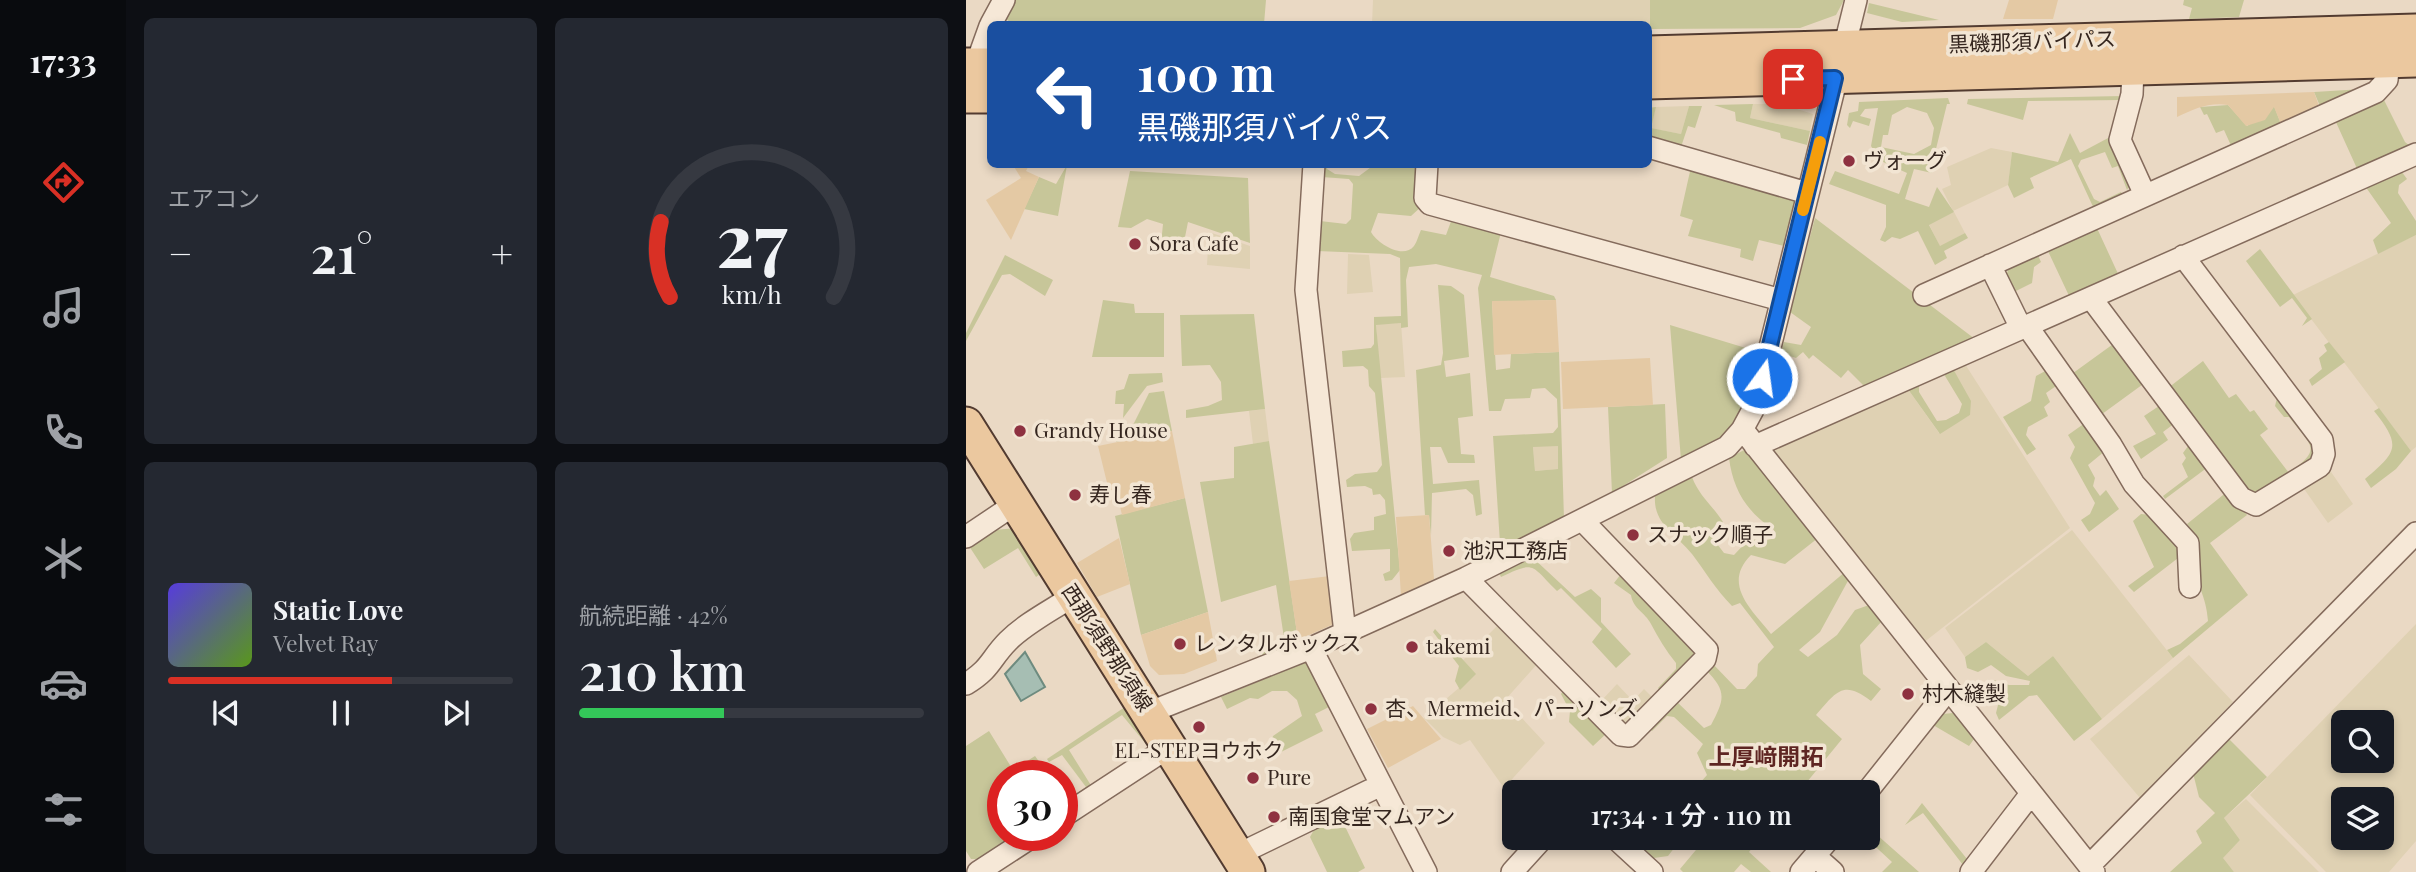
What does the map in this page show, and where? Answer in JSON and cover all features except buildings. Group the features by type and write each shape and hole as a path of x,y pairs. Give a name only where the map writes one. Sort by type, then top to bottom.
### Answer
{"main road":[{"name":"黒磯那須バイパス","path":"1652,82 1839,63 2416,31"},
{"name":"黒磯那須バイパス","path":"1652,53 1839,63 2133,69 2402,60"},
{"path":"975,73 987,91"},
{"name":"西那須野那須線","path":"966,424 1243,863"}],"street":[{"path":"993,21 1004,0"},
{"path":"1856,0 1749,438 2091,869 2416,533"},
{"path":"975,73 987,37"},
{"path":"1924,295 2376,92 2402,60"},
{"path":"2133,69 2132,94 2120,140 2145,195"},
{"path":"1652,148 1807,193"},
{"path":"1148,713 1311,648 1466,578 1727,447 2024,327 2416,154"},
{"path":"1314,168 1306,290 1345,633"},
{"path":"1427,168 1425,198 1430,204 1781,300"},
{"path":"2091,298 2241,498 2256,505 2320,466 2324,454 2322,440 2183,256"},
{"path":"1990,265 2024,327 2111,445 2134,484 2188,543 2190,587"},
{"path":"966,537 1015,504"},
{"path":"1466,578 1621,736 1629,736 1705,659 1707,650 1583,521"},
{"path":"966,684 985,672 1007,642 1073,596"},
{"path":"1311,648 1426,872"},
{"path":"1876,780 1948,690"},
{"path":"1078,807 1169,747"},
{"path":"1243,863 1381,785"},
{"path":"1970,872 2030,795"},
{"path":"1512,872 1532,850"},
{"path":"1628,850 1652,872"},
{"path":"1801,872 1820,850"},
{"path":"978,872 1010,851"},
{"path":"1815,856 1833,872"},
{"path":"966,867 969,872"}],"shaded area":[{"path":"1373,0 1650,0 1650,21 1372,21"},
{"path":"1753,104 1781,104 1813,114 1810,131 1750,118"},
{"path":"1689,106 1681,134 1652,128 1656,107"},
{"path":"1991,148 2012,152 2008,185 1953,211 1942,189 1951,185 1947,167"},
{"path":"1954,212 1965,233 1940,247 1929,224"},
{"path":"1209,232 1250,246 1250,269 1207,265"},
{"path":"2416,235 2416,447 2411,451 2293,295"},
{"path":"1348,254 1369,255 1373,292 1347,294"},
{"path":"1401,323 1405,377 1380,378 1376,324"},
{"path":"1963,361 2070,528 1923,643 1767,450 1905,385 1939,433 1970,415 1952,367"},
{"path":"1265,409 1269,441 1253,444 1249,411"},
{"path":"1558,445 1558,469 1535,471 1533,446"},
{"path":"2329,469 2353,504 2328,523 2302,486"},
{"path":"2072,530 2173,658 2102,719 2053,656 2028,676 1986,642 1965,657 1945,628"},
{"path":"1500,623 1539,662 1505,700 1545,743 1511,780 1502,780 1502,785 1470,740 1460,745 1443,737 1424,718 1475,674 1463,660"},
{"path":"2416,624 2416,841 2389,872 2326,872 2250,795 2331,712 2331,773 2394,773 2394,710 2333,710"},
{"path":"1025,652 1045,687 1021,701 1005,674"},
{"path":"2189,655 2233,702 2140,798 2090,739"},
{"path":"1617,684 1633,701 1644,689 1654,699 1630,724 1624,725 1604,707 1602,700"},
{"path":"2246,799 2319,872 2234,872 2222,858 2240,840 2224,818"}],"green space":[{"path":"1012,0 1266,0 1264,21 1009,21 1003,17"},
{"path":"1650,0 1844,0 1836,15 1800,28 1652,29"},
{"path":"2184,0 2244,0 2239,17 2189,19 2192,8 2183,5"},
{"path":"1869,3 1939,20 1902,22 1867,13"},
{"path":"2363,89 2233,150 2224,130 2216,133 2207,114 2204,115 2200,107 2228,105 2247,126 2274,106 2281,124 2320,106 2314,92"},
{"path":"2123,96 2122,100 2028,101 2023,120 1967,104 1968,99"},
{"path":"1948,98 1950,104 1947,104 1935,153 1944,162 1933,166 1932,173 1914,169 1905,199 1929,207 1937,187 1954,212 1929,225 1940,246 1965,233 1968,238 1944,251 1947,258 1935,265 1918,231 1900,239 1892,237 1885,242 1880,240 1886,227 1886,205 1829,184 1835,171 1899,194 1907,173 1881,161 1871,146 1878,108 1865,109 1860,116 1871,119 1869,126 1853,121 1850,128 1847,125 1849,113 1858,111 1859,102","holes":["1907,107 1927,113 1934,128 1931,145 1914,154 1881,147 1883,135 1888,135 1892,115"]},
{"path":"2383,98 2405,142 2410,146 2416,143 2416,147 2359,173 2335,120"},
{"path":"1753,104 1750,118 1810,131 1807,145 1781,138 1780,133 1736,121 1735,112 1714,105"},
{"path":"1689,106 1702,106 1695,128 1688,126 1681,147 1652,139 1652,128 1681,134"},
{"path":"1656,107 1652,124 1652,108"},
{"path":"2070,133 2080,153 2110,137 2130,185 2127,190 2118,166 2112,168 2105,152 2081,160 2078,166 2094,199 2100,202 2121,192 2123,195 2095,211 2071,159 2030,178 2034,188 2014,198 2008,185 2012,152 2058,162"},
{"path":"1691,167 1795,198 1784,246 1759,240 1753,261 1740,257 1741,249 1688,236 1693,220 1680,216"},
{"path":"1066,168 1058,216 1024,209 1039,177 1056,184"},
{"path":"1323,168 1335,174 1359,176 1370,168 1421,168 1422,206 1411,216 1378,213 1371,232 1374,236 1384,245 1403,251 1414,246 1421,230 1446,235 1453,216 1502,228 1490,277 1554,296 1556,300 1492,302 1496,370 1510,368 1511,354 1559,352 1564,519 1506,546 1500,543 1493,436 1553,433 1558,427 1557,399 1545,388 1532,389 1530,398 1505,399 1501,411 1489,411 1478,288 1482,275 1436,264 1409,267 1406,280 1408,327 1401,328 1401,323 1376,325 1400,570 1392,580 1385,581 1383,574 1390,571 1390,549 1352,551 1350,539 1354,533 1374,530 1374,517 1386,514 1385,500 1380,494 1373,495 1372,489 1365,486 1347,487 1346,480 1355,474 1377,472 1382,465 1375,393 1369,386 1368,370 1363,366 1343,367 1342,351 1371,348 1374,344 1374,317 1401,316 1400,258 1390,254 1317,251 1320,221 1346,224 1351,219 1353,184 1349,179 1322,177","holes":["1558,446 1558,469 1535,471 1533,447"]},
{"path":"2399,168 2407,179 2399,185 2398,193 2416,221 2416,235 2378,254 2373,240 2391,223 2365,186"},
{"path":"1130,171 1248,178 1250,243 1188,222 1183,247 1161,244 1163,224 1147,219 1131,228 1118,227"},
{"path":"1815,218 1975,339 1865,387 1848,370 1841,378 1813,355 1809,359 1803,352 1796,358 1790,356 1780,374 1774,375 1784,342 1801,345 1811,327 1790,312"},
{"path":"2096,226 2120,278 2071,300 2047,249"},
{"path":"2260,249 2312,319 2302,326 2307,318 2292,298 2280,307 2246,261"},
{"path":"2037,253 2041,262 2034,267 2032,283 2012,293 2005,278 2009,268"},
{"path":"1005,255 1053,280 1045,296 1010,274 1002,275 966,341 966,333"},
{"path":"1438,285 1451,286 1464,295 1469,357 1444,361 1446,377 1470,373 1473,416 1458,418 1461,454 1474,455 1475,463 1448,463 1441,447 1430,447 1433,484 1479,480 1482,514 1476,516 1473,495 1466,489 1432,493 1431,536 1429,515 1425,515 1416,370 1441,365 1443,353"},
{"path":"1103,300 1134,304 1135,313 1164,313 1164,357 1092,357"},
{"path":"1254,314 1265,409 1186,418 1186,410 1222,400 1221,382 1210,365 1182,366 1180,315"},
{"path":"1670,325 1759,352 1750,392 1737,419 1716,440 1681,460"},
{"path":"2116,342 2146,382 2098,417 2069,376"},
{"path":"2329,342 2345,362 2312,386 2309,380 2322,369 2319,358 2327,351 2324,345"},
{"path":"2203,361 2229,398 2236,394 2250,412 2254,410 2268,429 2260,435 2289,473 2307,458 2310,447 2289,417 2284,417 2275,406 2277,398 2316,442 2315,461 2253,498 2168,388"},
{"path":"1952,367 1971,401 1970,415 1940,434 1905,385 1931,378 1919,386 1919,392 1937,421 1946,420 1959,413 1962,404 1942,371"},
{"path":"2049,369 2059,384 2046,393 2050,402 2044,407 2048,416 2028,427 2026,435 2036,449 2027,455 2003,417 2031,401 2036,376"},
{"path":"1162,373 1163,382 1147,386 1123,418 1124,404 1115,404 1116,391 1124,389 1129,374"},
{"path":"1164,391 1172,431 1116,442 1118,431 1133,425 1149,393"},
{"path":"1665,404 1667,458 1612,493 1608,407"},
{"path":"2162,404 2175,423 2163,432 2168,440 2141,459 2133,446 2156,434 2144,416"},
{"path":"2379,408 2411,451 2396,469 2371,488 2365,479 2384,462 2392,448 2389,433 2374,411"},
{"path":"2085,423 2105,451 2088,465 2095,478 2093,486 2100,496 2106,490 2119,509 2089,532 2081,520 2090,514 2095,503 2070,458 2075,447 2068,435"},
{"path":"1269,441 1298,640 1260,658 1262,650 1284,638 1276,585 1221,602 1200,482 1234,478 1234,447"},
{"path":"2191,442 2208,467 2165,499 2163,496 2188,477 2182,464 2186,458 2183,453"},
{"path":"1744,450 1751,451 1818,538 1785,564 1751,555 1743,566 1739,586 1743,596 1771,634 1845,572 1849,579 1820,632 1799,650 1808,657 1837,635 1855,610 1869,605 1882,621 1860,645 1863,674 1881,689 1871,701 1853,691 1840,691 1816,715 1842,739 1809,780 1703,780 1707,775 1697,753 1703,744 1674,717 1667,716 1652,731 1648,727 1675,700 1704,728 1711,725 1722,695 1717,683 1705,669 1712,663 1737,689 1745,689 1757,676 1758,664 1774,647 1740,603 1732,606 1721,594 1692,554 1667,528 1655,506 1655,496 1692,477 1698,490 1723,522 1714,540 1724,553 1734,555 1749,539 1764,541 1775,538 1774,530 1756,516 1743,499 1734,480 1729,458"},
{"path":"2228,491 2247,515 2210,543 2248,595 2173,658 2167,650 2180,644 2208,621 2196,574 2199,541 2187,524"},
{"path":"1185,498 1208,612 1141,635 1115,516"},
{"path":"2141,514 2151,515 2182,550 2182,555 2134,592 2128,586 2154,567 2133,521"},
{"path":"1016,528 1043,572 1036,577 1018,548 984,569 969,546 995,530"},
{"path":"1532,557 1575,597 1591,589 1601,598 1601,622 1631,654 1616,668 1592,642 1602,629 1561,588 1557,591 1537,571 1527,567 1501,577 1499,573"},
{"path":"1621,574 1697,650 1697,659 1663,694 1658,688 1676,669 1676,663 1648,620 1634,604 1631,595 1614,583"},
{"path":"1435,629 1476,674 1460,690 1455,681 1459,666 1433,632"},
{"path":"1986,642 2028,676 2053,656 2102,719 2074,741 2037,695 2029,696 1999,720 1996,713 1998,705 1985,685 1994,680 2009,685 2029,685 2030,681 2006,676 1991,665 1978,672 1967,668 1965,657"},
{"path":"1308,661 1331,706 1315,714 1323,731 1275,755 1270,747 1273,736 1302,716 1297,700 1287,691 1272,691 1258,699 1250,698 1227,709 1221,697"},
{"path":"1565,688 1608,732 1593,746 1569,722 1570,711 1561,694"},
{"path":"1128,705 1147,734 1146,744 1122,715 1069,750 1075,760 1066,760 1062,755 1053,760 1047,759"},
{"path":"1953,713 1974,739 1969,746 1933,725 1943,714"},
{"path":"989,731 1007,760 987,760 987,851 996,851 983,859 971,859 966,851 966,746"},
{"path":"2226,736 2267,777 2224,818 2240,840 2223,858 2234,872 2170,872 2202,843 2196,831 2215,813 2199,797 2193,773"},
{"path":"1078,764 1092,787 1078,796 1078,792 1086,787 1078,776"},
{"path":"1922,803 1967,859 1963,865 1923,813 1905,825"},
{"path":"1340,816 1365,868 1358,872 1327,872 1310,837 1315,828"},
{"path":"1880,838 1919,872 1882,872 1892,862 1879,850"},
{"path":"1645,850 1673,850 1668,856 1654,858"},
{"path":"1696,850 1751,850 1749,852 1771,872 1751,872 1741,864 1734,872 1683,872 1680,869"}],"sand":[{"path":"2009,0 2058,0 2053,19 2003,19"},
{"path":"2314,92 2319,106 2281,124 2274,107 2265,120 2246,126 2228,105 2221,104 2208,105 2177,117 2177,97"},
{"path":"1015,168 1028,168 1026,171 1039,177 1011,240 986,200 1021,178"},
{"path":"1556,300 1559,352 1494,355 1492,301"},
{"path":"1650,358 1653,405 1563,409 1561,362"},
{"path":"1172,431 1185,498 1122,515 1119,502 1112,503 1098,446"},
{"path":"1429,515 1434,579 1401,596 1396,517"},
{"path":"1119,538 1130,584 1097,597 1077,563"},
{"path":"1330,576 1336,623 1298,640 1289,581"},
{"path":"1208,612 1217,661 1184,674 1159,675 1150,666 1141,635"},
{"path":"1413,706 1441,739 1388,768 1367,729"}],"slow traffic":[{"path":"1803,210 1820,142"}],"place":[{"name":"ヴォーグ","path":"1849,161"},
{"name":"Sora Cafe","path":"1135,244"},
{"name":"Grandy House","path":"1020,431"},
{"name":"寿し春","path":"1075,495"},
{"name":"スナック順子","path":"1633,535"},
{"name":"池沢工務店","path":"1449,551"},
{"name":"レンタルボックス","path":"1180,644"},
{"name":"takemi","path":"1412,647"},
{"name":"村木縫製","path":"1908,694"},
{"name":"杏、Mermeid、パーソンズ","path":"1371,709"},
{"name":"EL-STEPヨウホク","path":"1199,727"},
{"name":"Pure","path":"1253,778"},
{"name":"南国食堂マムアン","path":"1274,817"}],"district":[{"name":"上厚﨑開拓","path":"1766,757"}],"route":[{"path":"1762,378 1835,78 1793,79"}]}
